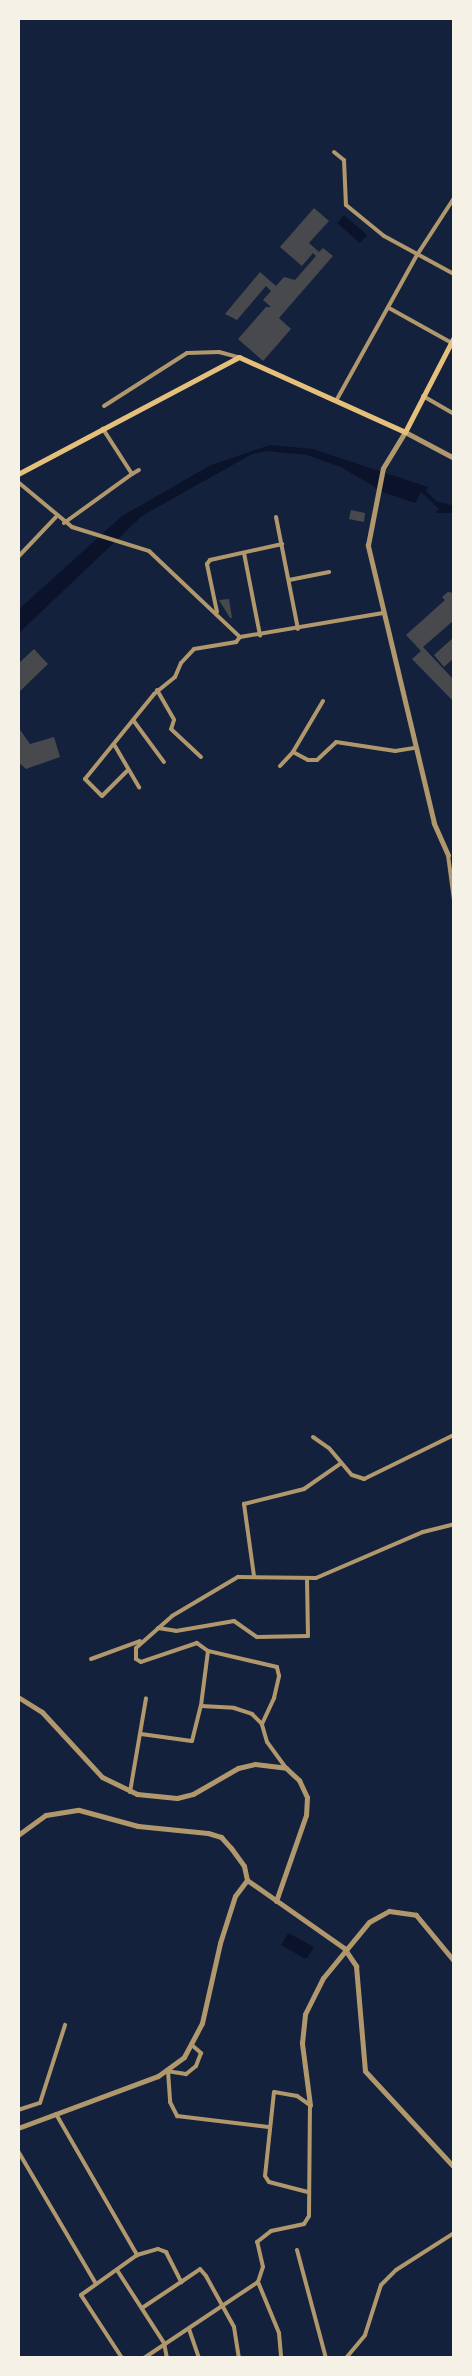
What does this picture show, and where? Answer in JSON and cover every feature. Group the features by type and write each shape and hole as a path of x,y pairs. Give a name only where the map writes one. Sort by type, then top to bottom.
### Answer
{"main road":[{"path":"18,474 239,357 405,432 453,341"}],"street":[{"path":"334,152 344,160 346,205 384,236 454,274"},
{"path":"336,402 417,255 454,198"},
{"path":"389,308 453,341"},
{"path":"104,406 187,353 219,352 239,357"},
{"path":"423,396 454,414"},
{"path":"104,429 132,474"},
{"path":"453,456 405,432 383,468 375,499 368,550 434,824 448,855 454,900"},
{"path":"64,523 139,470"},
{"path":"18,482 64,523 125,541 149,551 240,637"},
{"path":"18,557 56,517"},
{"path":"276,517 298,629"},
{"path":"218,614 207,564 282,544"},
{"path":"244,553 260,635"},
{"path":"289,580 328,572"},
{"path":"127,771 102,796 85,779 115,746 157,690 175,677 181,663 194,649 236,642 240,637 383,613"},
{"path":"157,690 174,720 171,729 201,757"},
{"path":"280,766 293,752 324,701"},
{"path":"133,720 164,762"},
{"path":"293,752 313,762 336,742 395,751 415,748"},
{"path":"115,746 127,771 139,788"},
{"path":"448,855 454,861"},
{"path":"313,1437 329,1448 340,1464 352,1475 364,1479 454,1435"},
{"path":"254,1576 244,1504 304,1490 340,1464"},
{"path":"90,1659 141,1641 207,1592 237,1577 307,1578 344,1567 423,1532 454,1524"},
{"path":"157,1628 176,1631 234,1621 257,1637 308,1636 307,1578"},
{"path":"141,1641 134,1654 141,1662 150,1662 183,1644 197,1643 208,1651 277,1667 277,1687 262,1724"},
{"path":"141,1734 192,1741 201,1707 208,1651"},
{"path":"18,1697 42,1712 102,1777 130,1792 160,1799 177,1798 193,1794 238,1768 255,1764 286,1768"},
{"path":"130,1792 146,1698"},
{"path":"201,1707 234,1708 252,1714 262,1724 267,1742 286,1768 299,1780 307,1797 306,1815 276,1900"},
{"path":"18,1835 46,1815 79,1810 138,1826 208,1833 221,1838 244,1866 247,1880 344,1948 356,1966 365,2071 454,2167"},
{"path":"18,2128 168,2071 193,2046 225,1925 235,1896 247,1880"},
{"path":"144,2358 258,2282 263,2266 257,2242 271,2231 304,2224 309,2216 310,2105 302,2043 305,2014 310,1998 344,1948 369,1922 389,1911 416,1915 454,1961"},
{"path":"18,2110 40,2103 65,2025"},
{"path":"168,2071 186,2074 196,2066 201,2053 193,2046"},
{"path":"168,2071 170,2102 177,2116 268,2127"},
{"path":"308,2192 269,2182 265,2176 268,2127 274,2092 297,2096 310,2105"},
{"path":"56,2114 137,2255"},
{"path":"18,2151 96,2284"},
{"path":"346,2358 365,2335 381,2285 396,2270 454,2233"},
{"path":"122,2358 81,2295 137,2255 158,2249 166,2252 181,2282"},
{"path":"297,2250 326,2358"},
{"path":"142,2308 200,2269 225,2306 240,2358"},
{"path":"117,2270 164,2343 167,2358"},
{"path":"258,2282 279,2333 281,2358"},
{"path":"189,2329 199,2358"}],"water":[{"path":"344,215 367,235 360,243 337,223"},
{"path":"270,445 313,449 428,487 426,491 436,501 454,506 454,513 435,513 439,509 421,492 415,503 385,493 341,467 307,455 267,451 252,454 142,516 18,634 18,610 122,516 211,465"},
{"path":"288,1933 314,1947 306,1959 281,1945"}],"building":[{"path":"314,208 329,221 309,243 319,252 323,248 333,256 279,318 291,329 263,361 238,339 266,307 271,307 263,300 271,291 266,286 237,320 225,314 260,272 276,286 284,277 295,280 316,256 313,253 302,266 280,247"},
{"path":"351,510 365,513 364,522 349,519"},
{"path":"448,592 454,593 453,621 423,647 454,680 454,702 412,659 421,651 406,635 445,600 442,597"},
{"path":"229,599 232,618 219,600"},
{"path":"454,637 454,658 444,667 434,655"},
{"path":"34,649 48,664 18,693 18,664"},
{"path":"18,727 30,744 54,737 60,757 26,769 18,762"}]}
